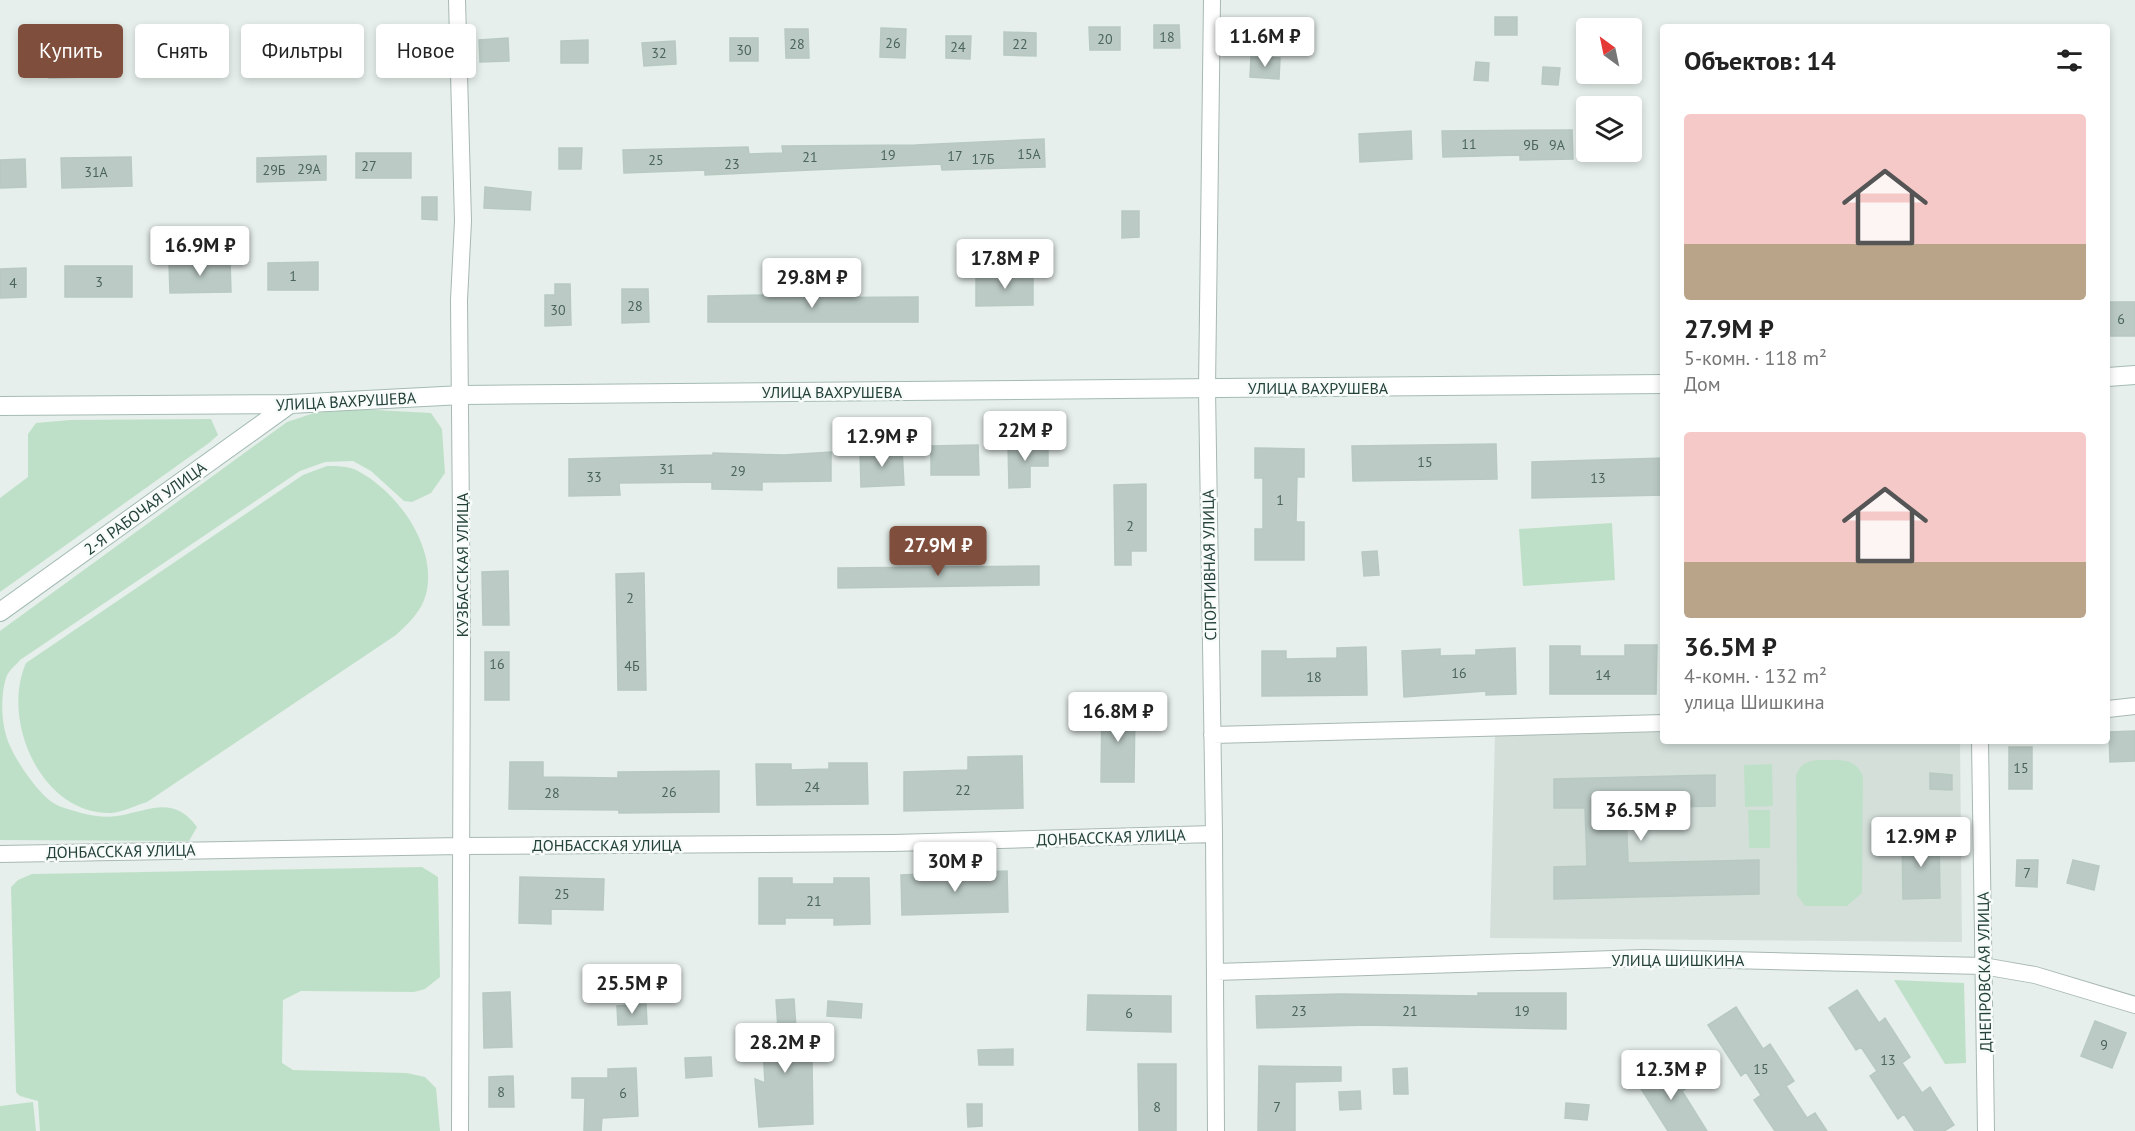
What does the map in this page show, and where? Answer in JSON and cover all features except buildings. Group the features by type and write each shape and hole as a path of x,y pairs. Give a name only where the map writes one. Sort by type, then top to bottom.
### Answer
{"main road":[{"path":"2110,377 2135,375"},
{"name":"УЛИЦА ВАХРУШЕВА","path":"0,406 290,404 462,395 1660,384"},
{"name":"2-Я РАБОЧАЯ УЛИЦА","path":"0,612 290,404"}],"street":[{"name":"КУЗБАССКАЯ УЛИЦА","path":"457,0 463,221 459,300 462,395 460,1131"},
{"name":"СПОРТИВНАЯ УЛИЦА","path":"1212,0 1207,389 1216,1131"},
{"path":"2110,709 2135,706"},
{"path":"1212,735 1660,723"},
{"name":"ДНЕПРОВСКАЯ УЛИЦА","path":"1980,744 1986,1131"},
{"name":"ДОНБАССКАЯ УЛИЦА","path":"0,854 461,846 893,843 1214,834"},
{"name":"УЛИЦА ШИШКИНА","path":"1215,972 1644,958 1983,966 2036,975 2135,1005"}],"shaded area":[{"path":"1660,732 1660,744 1960,744 1962,942 1490,938 1495,733"}],"green space":[{"path":"358,409 431,413 442,429 445,473 431,493 412,502 404,501 371,471 353,461 325,462 300,471 20,660 6,678 2,712 7,738 24,770 45,796 59,806 102,817 160,807 170,808 188,817 197,827 189,841 0,840 0,631 287,422 314,413"},
{"path":"211,419 218,435 209,443 0,592 0,498 28,477 28,434 36,423 70,420"},
{"path":"327,466 351,468 373,480 400,507 412,523 426,558 428,576 424,600 414,617 396,635 147,802 112,813 87,810 66,799 48,782 33,761 24,737 19,712 19,687 26,663 303,475"},
{"path":"1612,523 1615,580 1523,586 1519,529"},
{"path":"1817,760 1850,762 1856,765 1863,777 1862,893 1847,906 1805,906 1797,895 1796,775 1804,764"},
{"path":"1772,764 1773,806 1745,807 1744,765"},
{"path":"1748,810 1770,810 1770,848 1749,848"},
{"path":"422,867 438,877 440,977 425,989 414,992 301,991 283,1000 282,1063 293,1070 407,1073 425,1077 436,1088 440,1131 40,1131 38,1101 20,1096 16,1092 11,887 18,880 32,874"},
{"path":"1894,980 1964,983 1966,1063 1945,1064"},
{"path":"33,1102 36,1131 0,1131 0,1106"}]}
